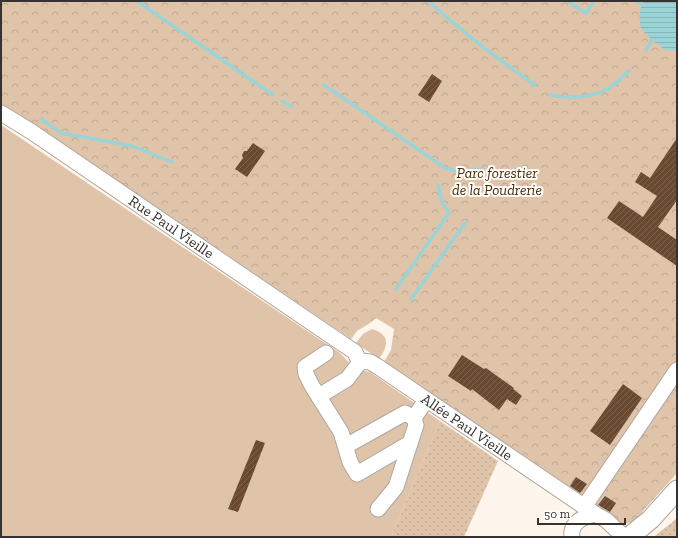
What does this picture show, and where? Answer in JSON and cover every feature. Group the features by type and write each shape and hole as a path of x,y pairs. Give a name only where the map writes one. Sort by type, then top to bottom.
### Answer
{"main road":[{"path":"626,536 651,519 677,490"}],"lane":[{"name":"Rue Paul Vieille","path":"1,113 340,342"},
{"name":"Allée Paul Vieille","path":"340,342 355,352 361,361 370,362 590,511 606,520 626,536"},
{"path":"326,353 305,367 306,374 341,432 350,462 357,474 410,444"},
{"path":"319,396 347,379 361,361"},
{"path":"572,537 571,532 575,524 590,511 677,370"},
{"path":"414,418 426,400"},
{"path":"346,446 405,413 414,418 416,425 396,487 378,509"}],"green space":[{"name":"Parc forestier de la Poudrerie","path":"1,1 677,1 677,473 633,522 622,524 384,362 391,350 394,329 376,318 357,331 351,339 1,104"},
{"path":"1,125 340,353 355,369 370,372 440,421 391,537 1,537"},
{"path":"372,329 382,334 386,341 386,345 379,359 356,343 363,334"},
{"path":"440,421 498,461 464,537 391,537"},
{"path":"677,518 677,537 654,537 671,523"}],"water":[{"path":"643,1 677,1 677,51 665,50 641,29 639,14"}],"building":[{"path":"432,74 442,81 429,102 418,95"},
{"path":"677,138 677,200 658,227 677,240 677,266 607,218 619,201 643,217 657,196 635,182 641,172 650,178"},
{"path":"253,143 265,151 247,177 235,169 243,158 242,155 244,151 247,151"},
{"path":"462,355 484,369 486,368 514,388 513,389 522,396 516,405 507,399 499,410 472,389 471,391 448,376"},
{"path":"623,384 642,398 610,445 590,431"},
{"path":"256,440 265,443 238,512 228,509"},
{"path":"576,477 587,484 580,493 570,486"},
{"path":"605,496 616,503 610,512 598,505"}],"waterway":[{"path":"137,1 273,95"},
{"path":"428,1 480,45 535,85"},
{"path":"567,1 586,13 594,1"},
{"path":"637,1 641,4"},
{"path":"646,50 652,40"},
{"path":"550,95 580,97 602,92 612,86 629,71"},
{"path":"324,85 445,168 462,172 480,169"},
{"path":"282,101 292,107"},
{"path":"41,119 61,133 132,146 172,162"},
{"path":"396,289 449,213 442,202 438,185"},
{"path":"411,299 465,223"}]}
